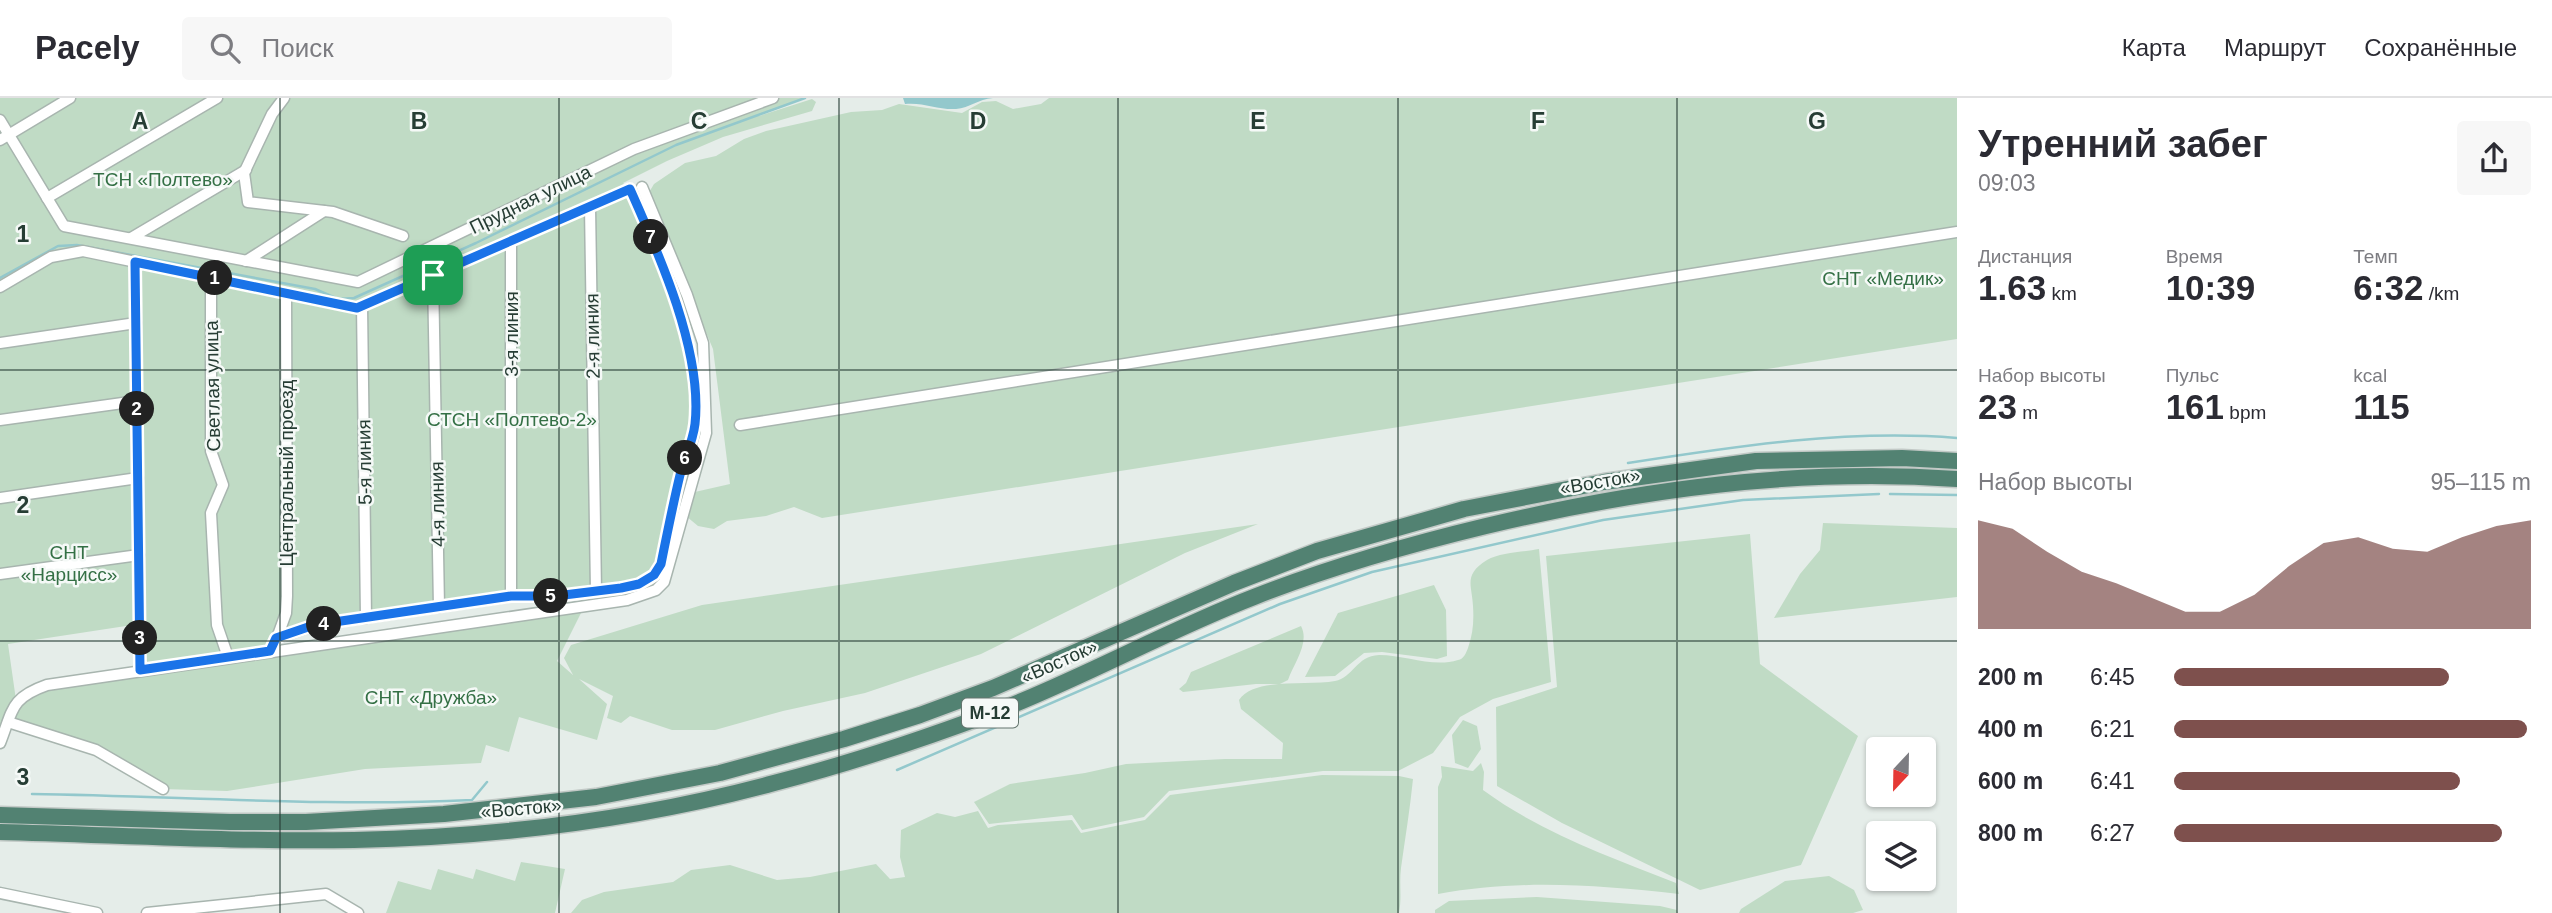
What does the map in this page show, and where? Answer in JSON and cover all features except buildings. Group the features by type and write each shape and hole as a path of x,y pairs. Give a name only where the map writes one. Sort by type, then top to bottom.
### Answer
{"highway":[{"name":"«Восток»","path":"0,815 230,822 306,821 444,814 620,793 720,774 920,715 993,688 1234,583 1317,551 1464,509 1604,482 1756,461 1889,457 1957,461"},
{"name":"«Восток»","path":"0,832 308,839 445,836 568,825 698,803 858,759 997,711 1250,598 1398,547 1535,514 1681,488 1840,476 1957,480"}],"street":[{"path":"4,137 70,98"},
{"path":"47,198 217,98"},
{"path":"284,98 272,114 246,170 248,202 324,211 403,236"},
{"name":"Прудная улица","path":"0,120 4,137 64,226 358,282 634,149 773,98"},
{"path":"131,238 246,170"},
{"path":"0,743 16,701 34,689 47,685 627,600 656,590 664,582 706,433 703,343 688,295 642,187"},
{"path":"0,286 51,257 66,252 83,251 357,308 630,189 656,247 687,342 694,382 695,424 680,476 661,564 654,575 639,584 596,591 556,596 511,596 314,625 276,638"},
{"name":"2-я линия","path":"590,206 596,591"},
{"path":"246,261 324,211"},
{"path":"740,425 1957,232"},
{"name":"3-я линия","path":"510,241 511,596"},
{"path":"135,262 140,670"},
{"name":"4-я линия","path":"433,275 439,607"},
{"name":"Светлая улица","path":"211,277 211,451 223,485 211,513 217,625 228,657"},
{"name":"Центральный проезд","path":"270,651 286,613 287,596 286,293"},
{"name":"5-я линия","path":"362,305 366,618"},
{"path":"0,343 136,323"},
{"path":"0,420 137,401"},
{"path":"0,498 138,478"},
{"path":"0,574 139,555"},
{"path":"8,722 96,750 163,789"},
{"path":"0,893 97,913"},
{"path":"147,913 326,894 358,913"}],"green space":[{"path":"0,98 805,98 759,116 812,99 816,102 812,111 723,137 623,183 630,189 686,342 695,424 661,563 639,584 511,596 366,618 277,638 271,650 585,605 557,661 573,675 564,658 571,645 702,605 1258,524 1185,553 981,654 865,693 783,711 715,730 672,730 630,716 621,723 607,718 613,696 579,679 607,704 597,740 519,717 509,752 486,745 481,763 365,769 227,791 163,789 96,750 8,723 0,736","holes":["139,624 140,670 25,694 16,700 8,644"]},
{"name":"СНТ «Медик»","path":"1049,98 1957,98 1957,339 822,518 794,507 766,516 727,521 714,529 698,526 686,516 686,494 730,484 713,349 648,194 654,184 685,163 716,156 744,139 766,131 851,112 882,110 899,104 962,113 982,102 996,101 1013,109 1041,104"},
{"path":"1823,523 1957,528 1957,597 1774,618 1800,574 1820,550"},
{"path":"1750,534 1760,664 1858,736 1801,865 1700,890 1562,823 1497,786 1496,707 1557,687 1546,556"},
{"path":"1539,549 1551,682 1493,699 1460,717 1433,753 1398,771 1323,771 1169,791 1144,817 1082,830 1072,815 989,824 974,802 1010,784 1126,764 1282,759 1283,743 1241,709 1239,700 1246,693 1269,685 1335,681 1346,676 1371,656 1439,663 1460,659 1470,643 1473,612 1471,581 1479,565 1492,557"},
{"path":"1434,585 1446,610 1447,656 1437,659 1382,652 1364,653 1335,676 1305,677 1338,613"},
{"path":"1301,626 1304,639 1288,680 1280,684 1183,692 1179,689 1186,683 1191,672"},
{"path":"1463,720 1477,726 1481,749 1468,768 1455,763 1452,735"},
{"path":"1481,763 1484,772 1483,790 1505,805 1576,842 1676,883 1679,894 1618,888 1528,885 1438,894 1438,787 1442,777 1441,766 1473,771"},
{"path":"1322,775 1399,776 1413,779 1401,868 1399,913 571,913 582,900 604,892 673,882 691,870 730,865 777,880 810,877 876,864 890,879 905,877 900,857 901,830 937,813 955,817 978,811 988,828 1072,820 1081,833 1145,820 1170,795"},
{"path":"521,862 565,869 555,913 386,913 398,881 431,890 438,869 473,879 476,869 515,881"},
{"path":"1829,876 1854,890 1863,910 1853,913 1739,913 1741,909 1785,881"},
{"path":"1537,897 1660,906 1677,910 1678,913 1435,913 1435,910 1449,901"}],"water":[{"path":"903,98 993,98 956,109 905,104"}],"waterway":[{"path":"0,278 58,246 77,245 315,289 338,299 354,298 476,243 676,145 805,98"},
{"path":"1628,463 1751,445 1833,437 1957,438"},
{"path":"897,770 1280,604 1372,572 1603,520 1743,500 1879,494"},
{"path":"1890,494 1957,495"},
{"path":"32,794 307,802 417,802 472,800 487,782"}],"route":[{"path":"630,189 656,247 687,342 694,382 695,424 680,476 661,564 654,575 639,584 621,588 556,596 511,596 314,625 276,638 270,651 140,670 135,262 357,308 433,275 630,189"}],"park label":[{"name":"ТСН «Полтево»","path":"163,179"},
{"name":"СТСН «Полтево-2»","path":"512,419"},
{"name":"СНТ «Нарцисс»","path":"69,563"},
{"name":"СНТ «Дружба»","path":"431,697"}]}
